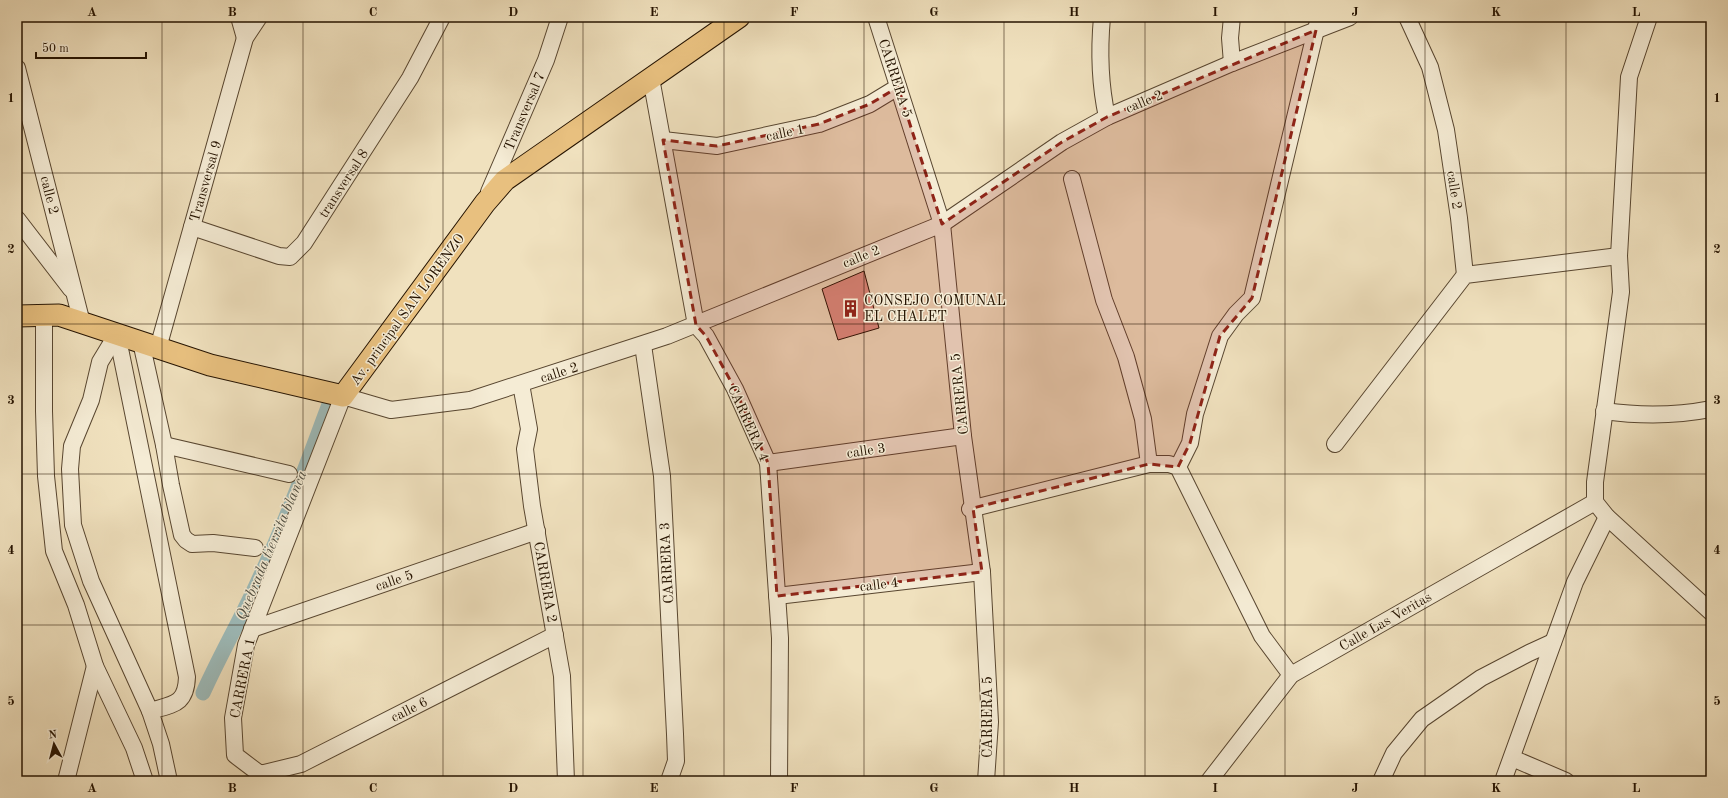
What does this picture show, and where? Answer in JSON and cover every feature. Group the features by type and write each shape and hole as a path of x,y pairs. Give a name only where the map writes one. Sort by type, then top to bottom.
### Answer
{"main road":[{"name":"Av. principal SAN LORENZO","path":"17,316 59,315 210,365 344,396 485,203 505,180 739,17"}],"street":[{"path":"239,17 245,38"},
{"name":"Transversal 9","path":"150,345 192,227 245,38 258,17"},
{"name":"transversal 8","path":"192,227 279,256 290,257 304,243 410,78 442,17"},
{"name":"Transversal 7","path":"485,203 546,60 560,17"},
{"name":"CARRERA 5","path":"876,17 942,224 963,436 982,572 990,722 986,781"},
{"path":"1102,17 1100,44 1104,100 1107,117"},
{"path":"1232,17 1230,38 1232,64"},
{"path":"1178,467 1190,443 1195,414 1220,336 1236,314 1252,298 1319,17"},
{"name":"calle 2","path":"344,396 392,410 470,400 644,345 696,325 834,266 942,224 1062,142 1107,117 1232,64 1350,17"},
{"name":"calle 2","path":"1407,17 1430,67 1446,130 1459,218 1464,275"},
{"path":"1649,17 1629,77 1619,256 1621,292 1595,482 1595,502 1607,517 1711,612"},
{"name":"calle 2","path":"17,68 82,323"},
{"name":"CARRERA 4","path":"651,78 696,325 706,336 734,389 768,463 780,638 779,781"},
{"name":"calle 1","path":"663,140 717,146 819,124 870,104 898,87"},
{"path":"1072,179 1104,300 1126,357 1143,419 1149,464"},
{"path":"17,219 75,295"},
{"path":"1335,444 1464,275 1619,256"},
{"path":"44,315 44,410 46,469 54,552 76,605 95,666 134,748 145,781"},
{"path":"117,334 100,362 91,400 72,446 70,470 73,525 91,581 150,711 161,744 169,781"},
{"path":"117,334 187,677 184,696 176,703 150,711"},
{"path":"150,345 164,445 182,535 192,544 213,544 255,548"},
{"name":"CARRERA 3","path":"644,345 662,476 676,762 669,781"},
{"name":"CARRERA 2","path":"521,384 529,429 525,449 537,531 562,676 566,781"},
{"name":"CARRERA 1","path":"260,774 235,755 233,718 246,645 344,396"},
{"path":"1604,411 1631,415 1676,415 1711,409"},
{"name":"calle 3","path":"768,463 963,436"},
{"path":"164,445 288,474"},
{"path":"970,509 1149,464 1168,464 1178,467 1262,636 1291,675"},
{"name":"Calle Las Veritas","path":"1209,781 1291,675 1595,502"},
{"path":"1503,781 1575,582 1607,517"},
{"name":"calle 5","path":"252,629 537,531"},
{"name":"calle 4","path":"777,596 982,572"},
{"name":"calle 6","path":"260,774 301,764 555,635"},
{"path":"1381,781 1394,753 1422,719 1481,678 1529,652 1553,642"},
{"path":"66,781 95,666"},
{"path":"1512,758 1566,781"}],"highlighted area":[{"path":"1316,30 1252,298 1220,336 1190,443 1178,467 1149,464 973,508 982,572 777,596 768,463 735,389 706,336 696,325 663,140 717,146 819,124 870,104 898,87 942,224 1062,142 1107,117"}],"building":[{"name":"CONSEJO COMUNAL EL CHALET","path":"864,271 879,328 838,340 822,289"}],"waterway":[{"name":"Quebrada tierrita blanca","path":"203,693 269,558 333,394"}],"place":[{"name":"CONSEJO COMUNAL EL CHALET","path":"851,308"}]}
